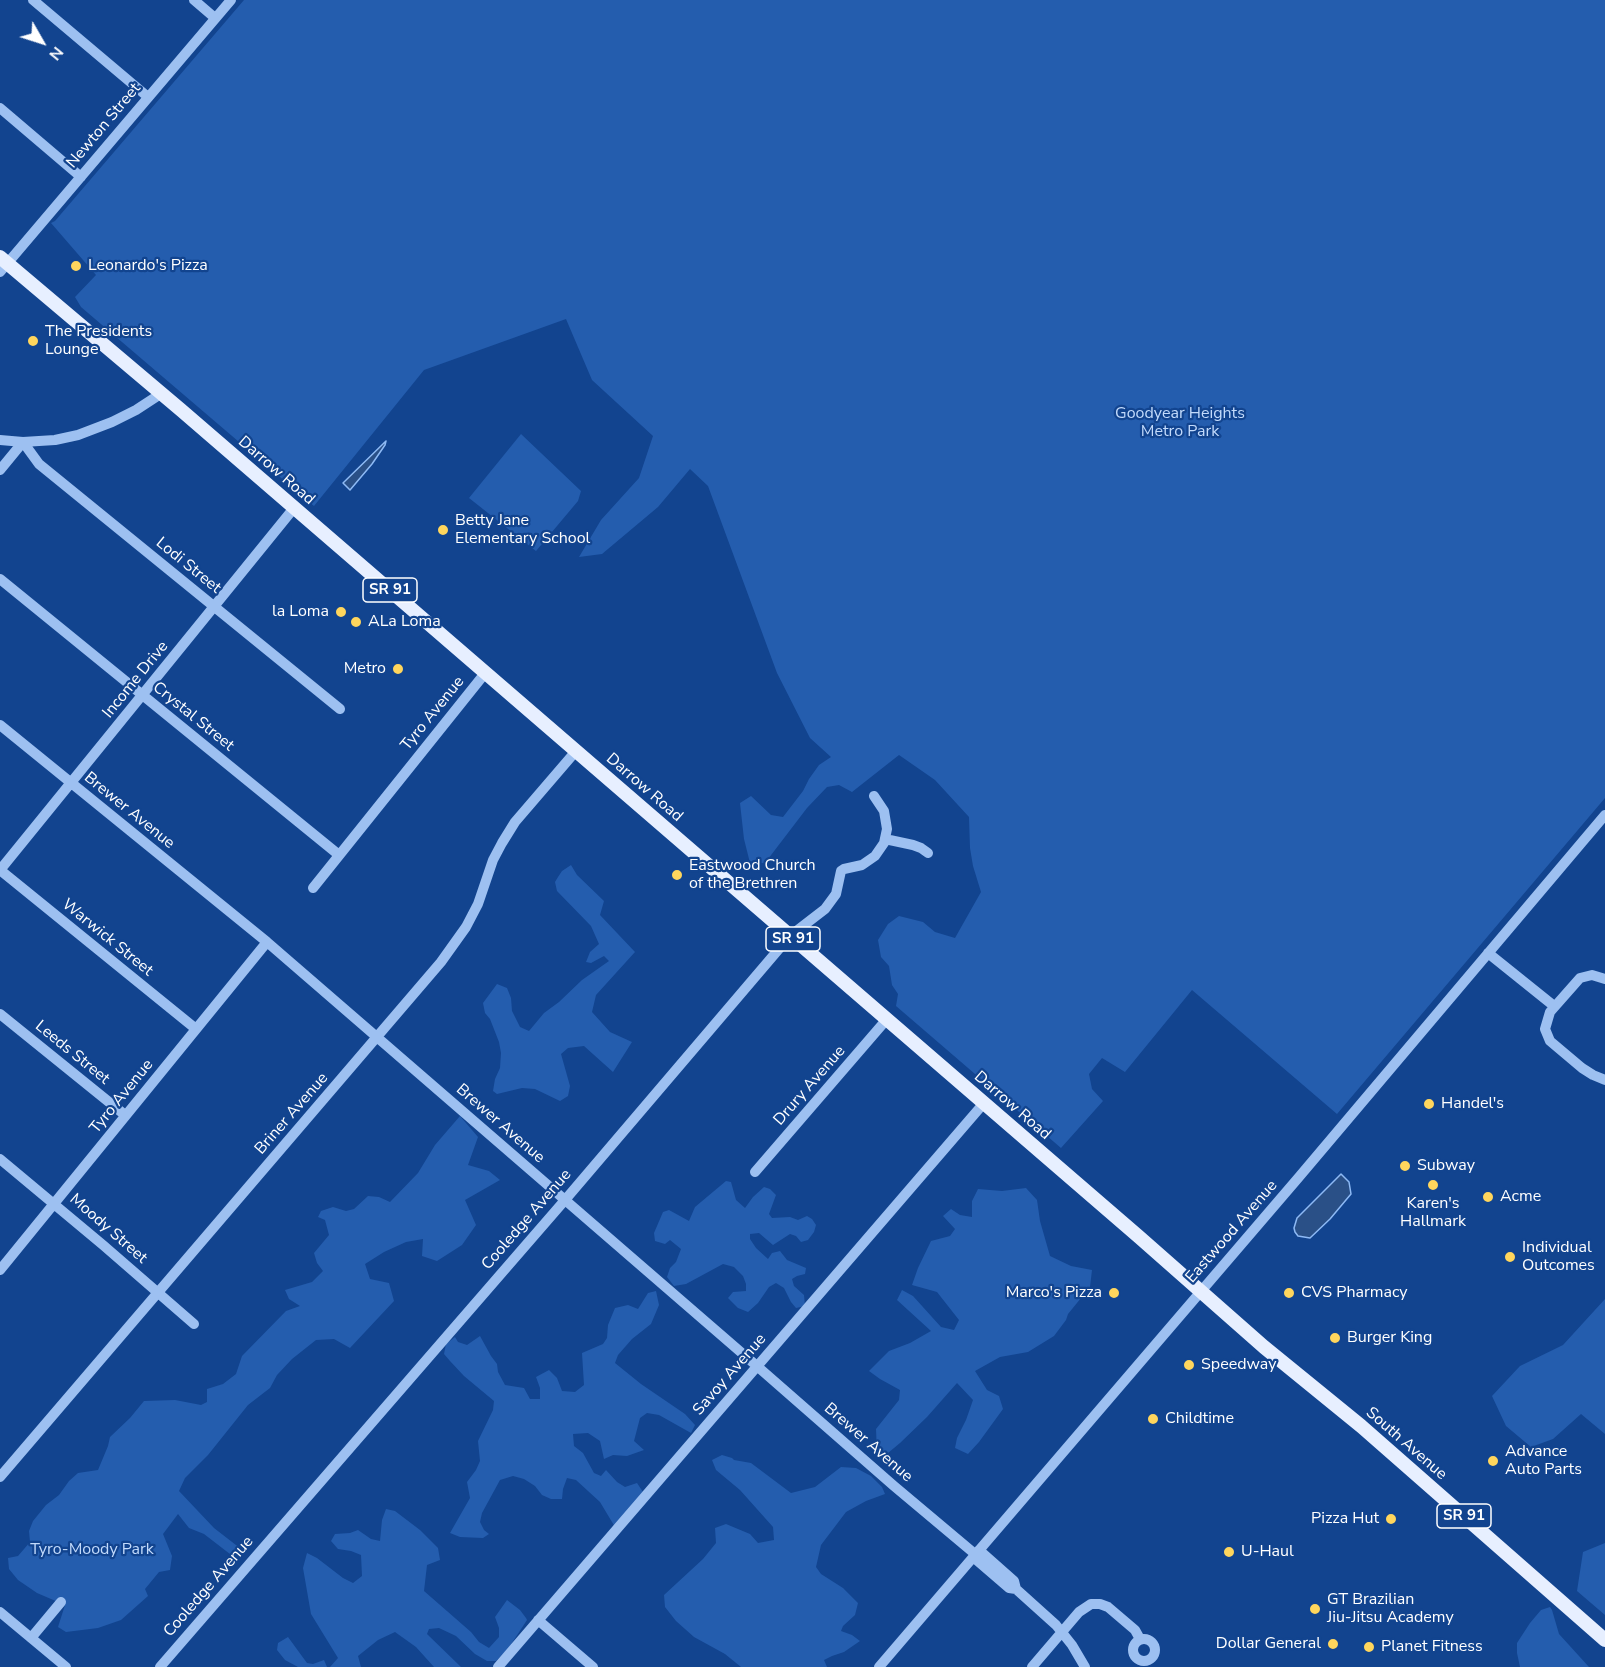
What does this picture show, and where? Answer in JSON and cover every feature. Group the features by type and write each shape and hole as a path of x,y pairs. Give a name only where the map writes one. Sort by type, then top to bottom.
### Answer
{"main road":[{"name":"Darrow Road","path":"2,264 162,393 1264,1347"},
{"name":"South Avenue","path":"1264,1347 1361,1426 1605,1640"}],"street":[{"path":"33,0 148,97"},
{"path":"194,0 215,18"},
{"name":"Newton Street","path":"2,264 81,177 231,0"},
{"path":"0,108 81,177"},
{"path":"0,440 23,442 63,438 106,425 136,410 162,393"},
{"path":"0,470 23,442"},
{"name":"Lodi Street","path":"23,442 39,464 340,709"},
{"name":"Income Drive","path":"0,870 294,508"},
{"name":"Crystal Street","path":"0,579 339,855"},
{"name":"Tyro Avenue","path":"313,888 486,672"},
{"name":"Brewer Avenue","path":"0,725 267,942 894,1486 1014,1581 1016,1589 1046,1614 1062,1632 1085,1667"},
{"name":"Briner Avenue","path":"0,1477 441,962 460,937 478,904 494,860 515,822 576,750"},
{"path":"874,796 884,811 887,829 885,839 913,845 928,853"},
{"name":"Eastwood Avenue","path":"879,1667 1200,1290 1299,1178 1605,815"},
{"name":"Cooledge Avenue","path":"160,1667 565,1200 790,936 799,927 821,914 833,900 841,871 862,865 870,860 879,851 885,839"},
{"name":"Warwick Street","path":"0,870 196,1029"},
{"name":"Tyro Avenue","path":"0,1270 267,942"},
{"path":"1488,953 1554,1006"},
{"path":"1605,979 1596,975 1583,976 1554,1006 1545,1024 1547,1037 1582,1068 1605,1080"},
{"name":"Leeds Street","path":"0,1014 125,1116"},
{"name":"Drury Avenue","path":"755,1172 887,1019"},
{"name":"Savoy Avenue","path":"498,1667 984,1103"},
{"name":"Moody Street","path":"0,1159 194,1324"},
{"path":"31,1638 61,1602"},
{"path":"1032,1667 1082,1608 1095,1603 1108,1607 1135,1630 1140,1639"},
{"path":"0,1612 66,1667"},
{"path":"538,1620 593,1667"}],"green space":[{"name":"Goodyear Heights Metro Park","path":"244,0 1605,0 1605,798 1337,1114 1192,990 1125,1072 1102,1058 1089,1074 1092,1089 1103,1101 1061,1148 896,1006 898,994 892,985 889,966 881,957 878,940 888,924 899,916 923,922 935,932 955,938 981,892 970,848 969,817 935,780 899,755 852,792 839,785 827,787 807,808 765,863 750,863 744,839 740,803 751,796 771,815 783,817 819,765 831,757 810,738 777,673 708,486 690,469 658,507 602,554 579,557 601,520 639,478 653,436 592,380 566,319 424,370 314,506 81,307 75,297 96,275 51,223"},
{"path":"521,434 581,491 578,501 536,551 469,498"},
{"path":"571,865 577,875 604,901 600,915 635,952 596,995 592,1012 610,1032 632,1042 613,1072 584,1046 568,1048 561,1054 570,1086 568,1096 560,1101 535,1089 522,1088 497,1094 493,1091 500,1068 501,1053 499,1042 490,1019 485,1013 483,1003 497,984 507,988 512,1011 520,1027 529,1031 544,1013 582,980 609,961 604,956 591,963 586,962 590,952 599,944 591,926 557,891 555,882 562,871"},
{"name":"Tyro-Moody Park","path":"460,1116 478,1137 468,1165 489,1171 500,1180 465,1200 476,1225 462,1245 437,1261 422,1256 423,1239 406,1242 365,1264 370,1279 389,1283 394,1301 350,1348 334,1339 316,1340 292,1359 277,1375 270,1388 248,1405 208,1455 185,1478 179,1491 214,1528 245,1552 239,1561 204,1534 189,1528 178,1514 163,1534 172,1556 170,1570 159,1572 145,1589 148,1596 121,1620 98,1628 66,1632 58,1627 65,1605 37,1593 18,1580 9,1569 8,1558 18,1556 30,1542 29,1531 33,1521 78,1473 98,1470 110,1437 144,1401 175,1400 201,1405 207,1402 207,1389 223,1384 236,1374 242,1356 286,1311 300,1306 289,1299 285,1290 312,1282 323,1271 314,1253 329,1235 325,1220 318,1217 321,1211 333,1207 346,1211 354,1209 368,1196 379,1197 390,1202 418,1173 435,1145"},
{"path":"726,1181 731,1182 736,1200 745,1208 764,1187 776,1195 769,1214 772,1218 790,1217 798,1220 807,1216 816,1225 808,1240 801,1242 796,1236 790,1234 773,1245 759,1233 750,1234 750,1239 756,1248 768,1259 772,1253 780,1251 787,1260 806,1268 805,1274 792,1279 794,1286 804,1295 805,1306 796,1308 784,1288 776,1283 769,1287 758,1303 748,1312 738,1308 728,1298 733,1292 746,1291 746,1284 743,1276 734,1267 723,1264 686,1284 674,1286 667,1277 681,1249 670,1240 665,1244 655,1241 654,1233 663,1212 669,1210 689,1221 695,1207"},
{"path":"1026,1188 1037,1200 1040,1221 1050,1256 1071,1266 1092,1270 1090,1287 1054,1336 1028,1352 1000,1357 975,1371 987,1390 999,1396 1003,1409 968,1454 955,1448 973,1400 957,1383 900,1443 888,1453 877,1453 876,1429 899,1400 900,1390 869,1371 889,1351 910,1343 931,1331 897,1300 902,1290 913,1296 941,1327 954,1330 959,1320 937,1292 912,1285 931,1241 950,1236 955,1229 943,1216 951,1209 960,1215 972,1217 972,1201 978,1189 1002,1191"},
{"path":"656,1291 659,1305 651,1324 632,1339 618,1355 615,1363 685,1414 695,1425 691,1433 659,1415 647,1413 640,1418 634,1441 644,1450 627,1456 613,1455 604,1459 600,1441 588,1433 573,1434 574,1446 583,1453 594,1473 601,1476 606,1470 625,1487 637,1483 643,1492 615,1527 600,1502 576,1480 567,1478 562,1499 551,1499 542,1495 535,1486 524,1479 513,1476 500,1480 482,1513 480,1522 489,1534 483,1538 460,1537 450,1533 470,1498 467,1482 480,1461 478,1441 493,1410 494,1401 464,1376 444,1354 446,1344 455,1337 458,1342 467,1345 480,1336 497,1364 498,1372 505,1385 524,1388 530,1399 540,1399 540,1388 536,1377 549,1370 557,1378 562,1391 575,1392 584,1385 582,1353 603,1344 607,1338 608,1325 615,1308 628,1305 638,1309 648,1293"},
{"path":"1605,1299 1605,1434 1581,1414 1553,1439 1531,1447 1506,1426 1492,1396 1520,1366 1563,1345"},
{"path":"722,1455 751,1463 791,1493 815,1487 841,1467 856,1468 871,1476 882,1487 885,1494 846,1512 821,1545 816,1567 821,1574 843,1588 858,1603 855,1615 841,1631 860,1641 844,1652 824,1660 827,1667 741,1667 725,1654 694,1637 676,1621 665,1607 664,1595 703,1559 716,1543 715,1528 726,1524 750,1534 758,1543 774,1540 773,1527 740,1490 716,1470 712,1460"},
{"path":"386,1509 395,1511 420,1530 438,1548 440,1560 427,1565 424,1591 471,1632 479,1642 489,1648 499,1637 495,1617 507,1600 526,1618 527,1620 508,1649 496,1661 487,1661 475,1654 456,1636 439,1628 429,1629 427,1634 461,1667 434,1667 416,1647 395,1632 378,1640 358,1656 361,1667 330,1667 338,1658 311,1614 303,1568 307,1553 353,1583 362,1576 361,1555 338,1549 331,1541 335,1534 358,1530 371,1539 380,1541 382,1520"},
{"path":"1605,1543 1605,1615 1577,1591 1583,1552"},
{"path":"1550,1607 1559,1634 1589,1667 1520,1667 1517,1643 1541,1610"},
{"path":"288,1637 307,1663 313,1664 324,1660 327,1667 298,1667 285,1660 277,1650 278,1643"}],"shaded area":[{"path":"386,441 372,464 350,490 343,483"},
{"path":"1341,1174 1349,1182 1351,1194 1310,1238 1298,1236 1294,1228 1297,1218"}],"place":[{"name":"Leonardo's Pizza","path":"76,266"},
{"name":"The Presidents Lounge","path":"33,341"},
{"name":"Betty Jane Elementary School","path":"443,530"},
{"name":"la Loma","path":"341,612"},
{"name":"ALa Loma","path":"356,622"},
{"name":"Metro","path":"398,669"},
{"name":"Eastwood Church of the Brethren","path":"677,875"},
{"name":"Handel's","path":"1429,1104"},
{"name":"Subway","path":"1405,1166"},
{"name":"Karen's Hallmark","path":"1433,1185"},
{"name":"Acme","path":"1488,1197"},
{"name":"Individual Outcomes","path":"1510,1257"},
{"name":"Marco's Pizza","path":"1114,1293"},
{"name":"CVS Pharmacy","path":"1289,1293"},
{"name":"Burger King","path":"1335,1338"},
{"name":"Speedway","path":"1189,1365"},
{"name":"Childtime","path":"1153,1419"},
{"name":"Advance Auto Parts","path":"1493,1461"},
{"name":"Pizza Hut","path":"1391,1519"},
{"name":"U-Haul","path":"1229,1552"},
{"name":"GT Brazilian Jiu-Jitsu Academy","path":"1315,1609"},
{"name":"Dollar General","path":"1333,1644"},
{"name":"Planet Fitness","path":"1369,1647"}]}
